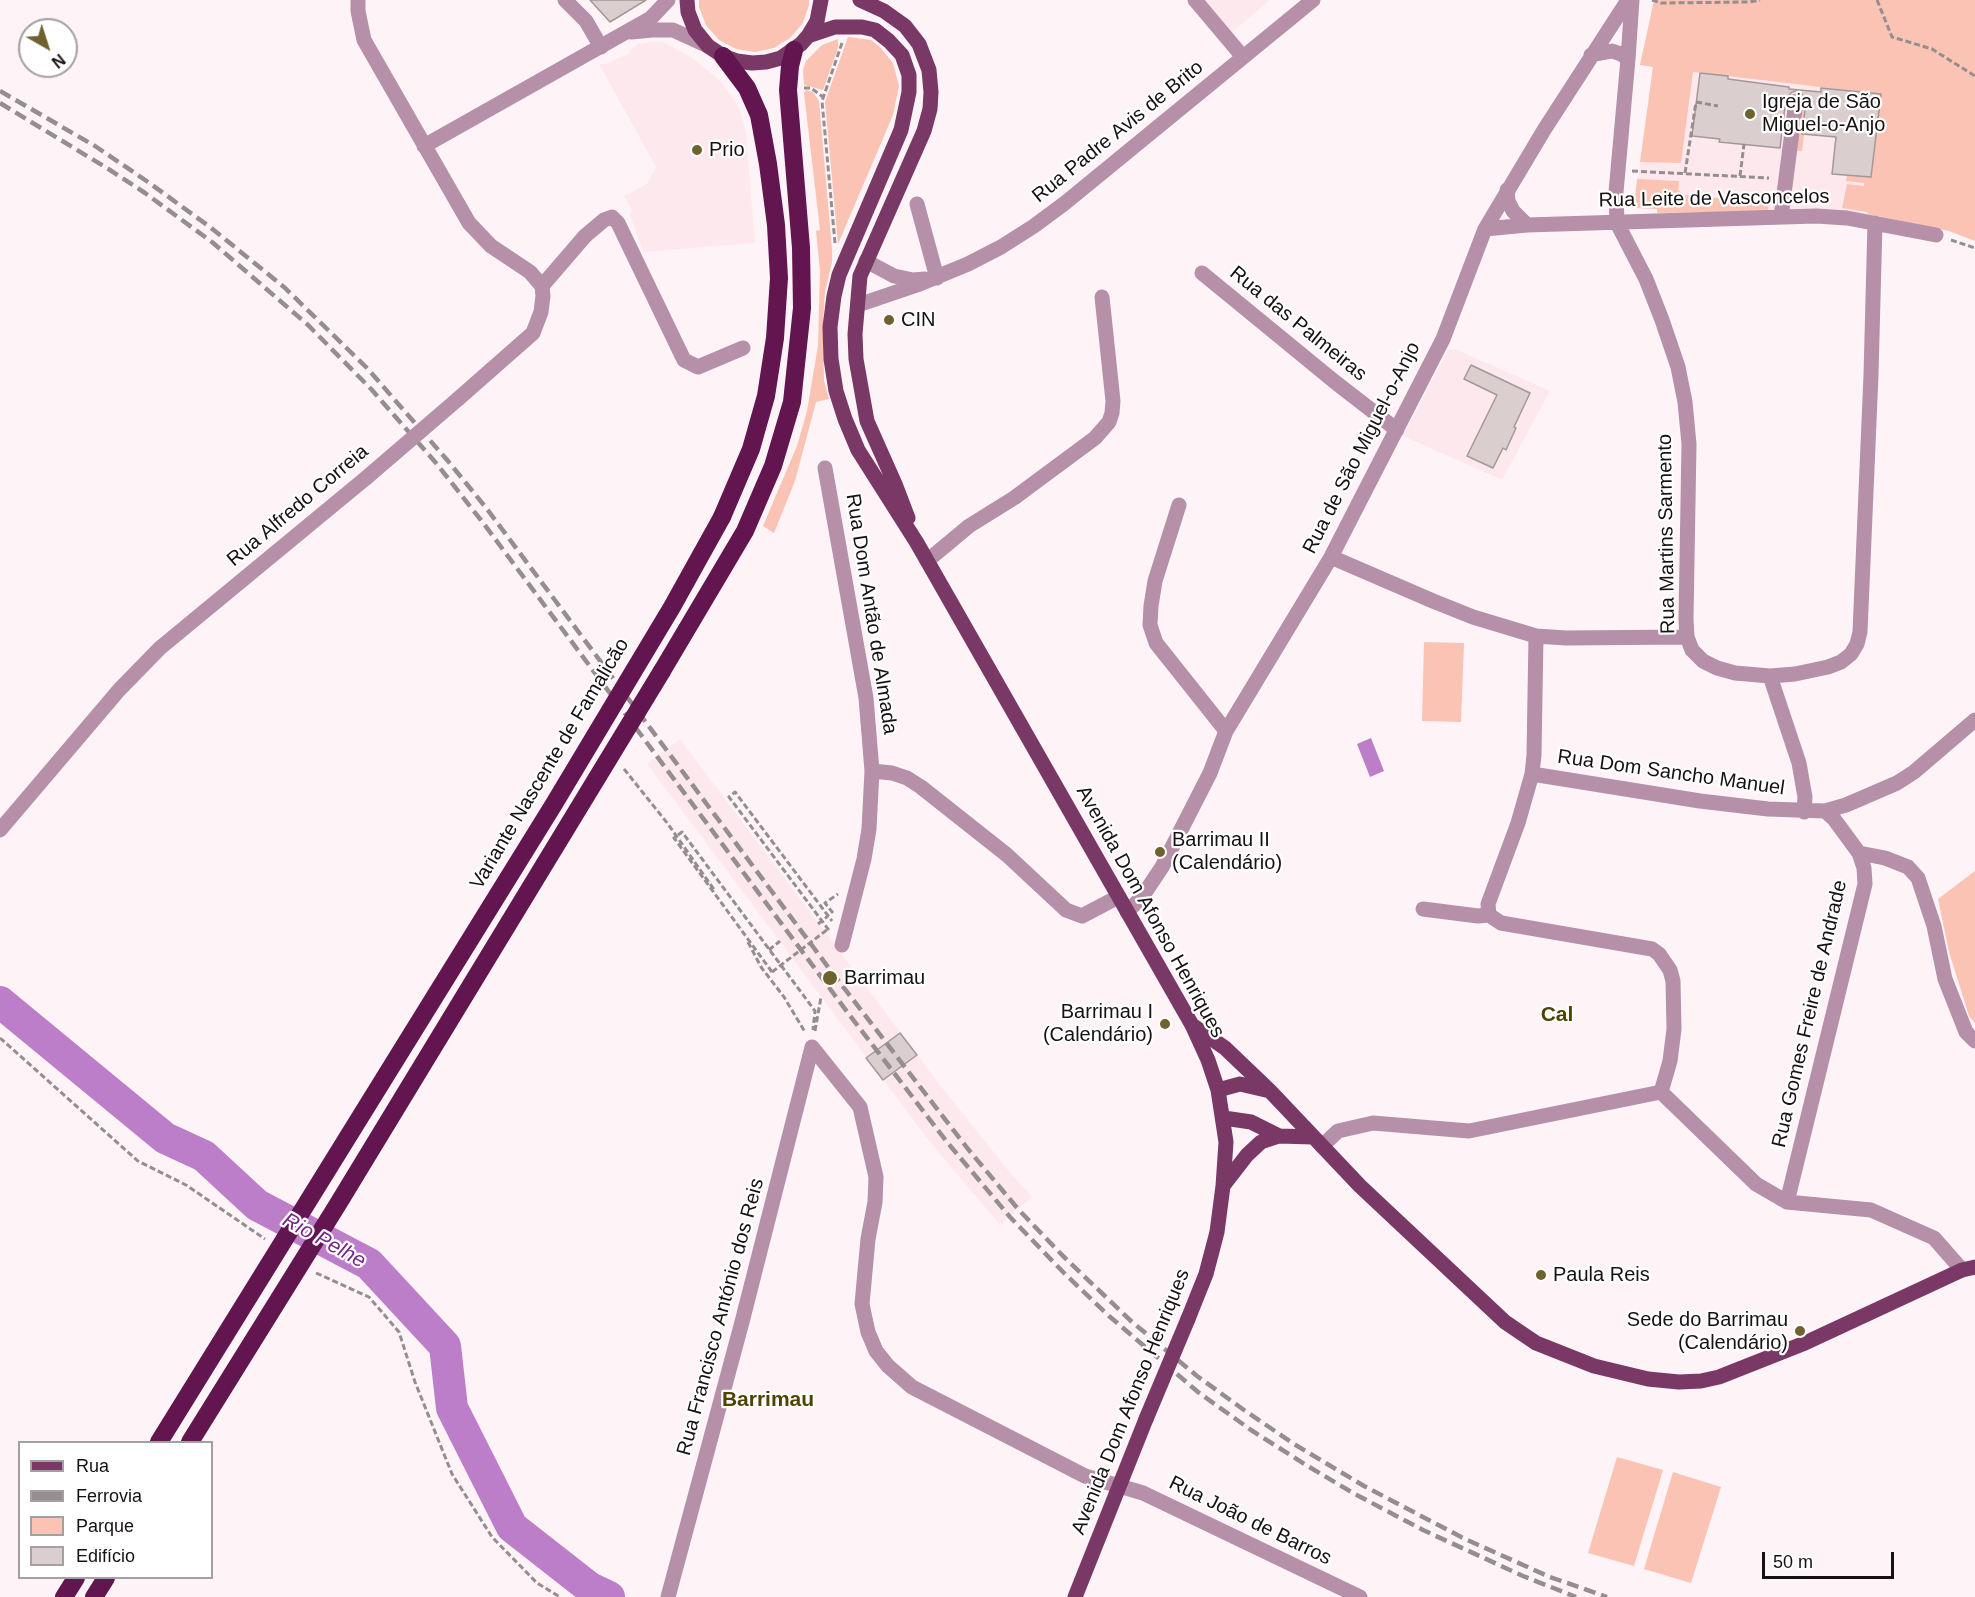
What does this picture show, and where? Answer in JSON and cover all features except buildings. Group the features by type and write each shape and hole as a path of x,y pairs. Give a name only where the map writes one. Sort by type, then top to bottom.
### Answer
{"highway":[{"path":"191,1441 338,1204 745,531 773,466 792,402 800,337 801,248 788,90 794,50"},
{"name":"Variante Nascente de Famalicão","path":"160,1441 554,804 672,607 722,517 751,449 766,396 775,338 779,278 776,225 759,115 747,88 723,56"},
{"path":"64,1597 75,1579"},
{"path":"94,1597 105,1579"}],"main road":[{"name":"Avenida Dom Afonso Henriques","path":"687,0 688,12 695,30 708,46 723,56 744,63 766,62 781,58 794,50 808,36 817,21 821,0"},
{"name":"Avenida Dom Afonso Henriques","path":"860,0 884,10 905,26 919,44 929,70 930,109 924,131 860,276 855,334 856,359 867,421 895,484 917,543"},
{"name":"Avenida Dom Afonso Henriques","path":"808,36 836,27 862,27 875,30 889,40 902,55 909,75 909,92 901,130 839,275 834,296 830,327 831,359 836,391 858,450 917,543 1192,1025 1208,1060 1224,1118 1226,1142 1223,1186 1217,1232 1206,1274 1075,1597"},
{"path":"839,275 860,276"},
{"path":"1192,1025 1219,1043 1270,1091 1360,1186 1505,1322 1536,1343 1594,1366 1648,1379 1679,1382 1719,1377 1805,1342 1968,1268"},
{"path":"1218,1090 1240,1084 1270,1091"},
{"path":"1224,1118 1251,1122 1280,1137 1318,1142"},
{"path":"1223,1186 1247,1155 1261,1142 1280,1137"}],"street":[{"path":"358,0 364,40 469,223 491,246 530,272 542,286 585,236 604,220 612,217 618,223 684,360 698,367 743,348"},
{"path":"565,0 586,21 601,47"},
{"path":"424,146 651,18 668,0"},
{"path":"1195,0 1243,57"},
{"name":"Rua Padre Avis de Brito","path":"858,305 937,278 1001,247 1050,215 1313,0"},
{"path":"1617,223 1616,192 1628,59 1630,0"},
{"name":"Rua de São Miguel-o-Anjo","path":"1127,912 1142,897 1168,857 1210,773 1226,731 1331,557 1443,339 1485,229 1591,55 1630,0"},
{"path":"625,33 673,30 708,46"},
{"path":"1591,55 1612,51 1628,59"},
{"path":"1781,217 1796,101"},
{"path":"1507,190 1512,210 1527,225"},
{"path":"917,204 937,278"},
{"name":"Rua Leite de Vasconcelos","path":"1485,229 1527,225 1816,216 1875,223 1936,235"},
{"name":"Rua Martins Sarmento","path":"1617,223 1642,270 1662,320 1678,367 1685,402 1689,444 1687,638 1692,650 1703,661 1717,668 1735,673 1770,676 1806,672 1841,662 1851,654 1860,632 1875,223"},
{"name":"Rua Padre Avis de Brito","path":"866,261 894,276 912,280 937,278"},
{"name":"Rua das Palmeiras","path":"1202,273 1335,382 1397,429"},
{"name":"Rua Alfredo Correia","path":"0,830 119,690 160,648 366,478 533,333 541,312 542,286"},
{"path":"927,561 969,526 1014,498 1095,438 1109,422 1113,401 1102,297"},
{"name":"Rua Dom Antão de Almada","path":"825,468 866,698 872,771 872,800 866,849 843,941"},
{"path":"1179,505 1155,581 1150,606 1150,625 1156,643 1226,731"},
{"path":"1331,557 1433,601 1499,626 1536,636 1687,638"},
{"path":"1489,915 1488,904 1518,823 1532,774 1536,636"},
{"name":"Rua Dom Sancho Manuel","path":"1770,676 1799,763 1805,797 1804,812"},
{"name":"Rua Dom Sancho Manuel","path":"1532,774 1700,801 1804,812 1824,811 1846,805 1897,783 1914,772 1975,720"},
{"path":"872,771 900,775 921,787 1007,855 1066,910 1082,916 1118,897"},
{"name":"Rua Gomes Freire de Andrade","path":"1786,1202 1865,884 1864,868 1859,853 1834,819 1824,811"},
{"path":"1859,853 1885,858 1908,867 1918,878 1934,926 1944,979 1966,1032 1975,1041"},
{"path":"1423,909 1489,915 1501,923 1652,949 1659,954 1665,961 1672,981 1674,1029 1670,1061 1661,1092"},
{"name":"Rua João de Barros","path":"812,1047 860,1107 876,1177 862,1304 868,1332 876,1351 888,1366 912,1387 1085,1476 1143,1493 1360,1597"},
{"name":"Rua Francisco António dos Reis","path":"668,1597 742,1322 812,1047"},
{"path":"1661,1092 1756,1184 1786,1202 1871,1210 1934,1238 1968,1268"},
{"path":"1318,1142 1338,1131 1373,1123 1469,1131 1661,1092"}],"path":[{"path":"1652,0 1661,3 1760,0"},
{"path":"1876,0 1892,37 1932,49 1975,76"},
{"path":"835,246 823,97 844,36"},
{"path":"801,88 811,88 823,97"},
{"path":"1685,173 1696,102 1718,106"},
{"path":"1740,176 1744,144"},
{"path":"1634,171 1786,180"},
{"path":"1936,235 1975,248"},
{"path":"624,769 668,824 742,931 761,967 784,997 812,1047"},
{"path":"812,1047 815,1011 769,950 682,832 674,838 772,972 828,929 729,797 735,792 828,916 843,941"},
{"path":"818,924 828,916"},
{"path":"769,950 780,941"},
{"path":"812,1047 821,997"}],"shaded area":[{"path":"1189,0 1270,0 1231,33"},
{"name":"Prio","path":"663,42 694,59 720,81 736,102 746,134 755,243 643,252 630,215 632,210 624,196 647,184 656,167 599,64 605,64 628,54 633,47 639,44"},
{"path":"1653,67 1883,94 1873,215 1839,211 1657,213 1657,209 1634,208"},
{"path":"1455,349 1550,391 1502,480 1403,436 1448,350"},
{"path":"1371,738 1384,771 1370,777 1357,744"},
{"path":"680,739 940,1085 1032,1197 1000,1225 930,1142 647,764"}],"green space":[{"path":"699,0 809,0 809,5 803,23 790,38 774,48 755,52 736,49 719,40 706,25 699,7"},
{"path":"1654,0 1975,0 1975,241 1949,231 1842,208 1847,184 1864,186 1864,183 1846,181 1847,175 1871,177 1880,94 1693,72 1681,163 1640,162 1653,67 1640,65"},
{"path":"848,37 871,40 880,47 893,63 899,86 893,115 838,244 825,102"},
{"path":"838,39 838,48 823,90 804,85 803,70 806,61 822,45"},
{"path":"806,90 813,92 819,101 832,249 823,322 824,381 829,399 816,402 795,481 774,533 763,526 797,446 807,411 818,346 820,271 816,231 820,230 804,93"},
{"path":"1803,92 1809,92 1802,151 1797,151"},
{"path":"1637,179 1679,181 1678,190 1685,195 1769,203 1768,211 1657,213 1657,209 1634,208"},
{"path":"1424,642 1464,643 1461,722 1422,721"},
{"path":"1975,871 1975,1023 1969,1016 1949,952 1938,899"},
{"path":"1617,1457 1663,1470 1634,1566 1588,1553"},
{"path":"1673,1472 1721,1487 1691,1583 1644,1569"}],"waterway":[{"name":"Rio Pelhe","path":"0,1002 165,1138 204,1156 257,1205 369,1264 445,1346 452,1408 512,1527 590,1588 609,1597"}],"railway":[{"path":"0,91 95,146 210,227 284,287 367,368 487,509 834,975 968,1149 1018,1209 1131,1321 1197,1376 1244,1410 1294,1444 1364,1486 1465,1539 1550,1577 1607,1597"},
{"path":"0,103 110,170 212,242 308,325 372,390 436,463 484,524 848,1013 947,1142 1010,1217 1109,1316 1198,1392 1251,1430 1306,1465 1423,1530 1523,1576 1576,1597"}],"place":[{"name":"Igreja de São Miguel-o-Anjo","path":"1750,114"},
{"name":"Prio","path":"697,150"},
{"name":"CIN","path":"889,320"},
{"name":"Barrimau II (Calendário)","path":"1160,852"},
{"name":"Barrimau","path":"830,978"},
{"name":"Barrimau I (Calendário)","path":"1165,1024"},
{"name":"Paula Reis","path":"1541,1275"},
{"name":"Sede do Barrimau (Calendário)","path":"1800,1331"}],"district":[{"name":"Cal","path":"1557,1015"},
{"name":"Barrimau","path":"768,1400"}]}
